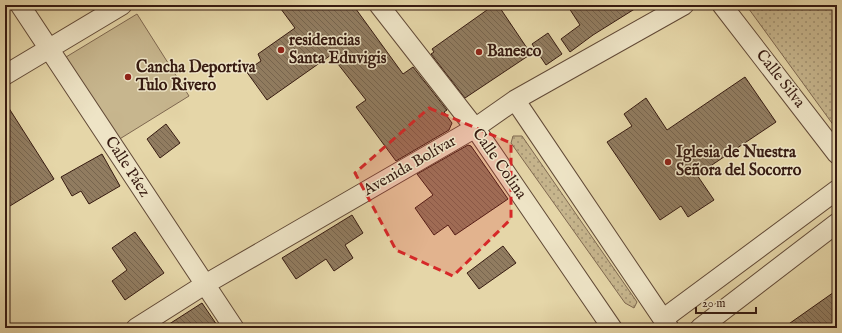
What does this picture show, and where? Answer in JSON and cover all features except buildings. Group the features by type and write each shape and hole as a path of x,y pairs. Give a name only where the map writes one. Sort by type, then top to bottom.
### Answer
{"street":[{"name":"Calle Páez","path":"20,5 234,328"},
{"path":"5,75 122,5"},
{"name":"Calle Colina","path":"379,5 475,128 612,328"},
{"name":"Avenida Bolívar","path":"136,328 204,284 475,128 515,100 684,5"},
{"name":"Calle Silva","path":"722,5 837,154"},
{"path":"515,100 666,324 837,190"},
{"path":"700,328 837,223"}],"highlighted area":[{"path":"429,108 511,143 511,219 453,276 396,250 355,173"}],"shaded area":[{"path":"746,5 837,5 837,130"},
{"name":"Cancha Deportiva Tulo Rivero","path":"137,14 189,96 118,140 66,57"},
{"path":"513,136 522,136 637,302 634,308 625,303 511,143"}],"place":[{"name":"residencias Santa Eduvigis","path":"281,50"},
{"name":"Banesco","path":"479,52"},
{"name":"Cancha Deportiva Tulo Rivero","path":"128,77"},
{"name":"Iglesia de Nuestra Señora del Socorro","path":"668,162"}]}
